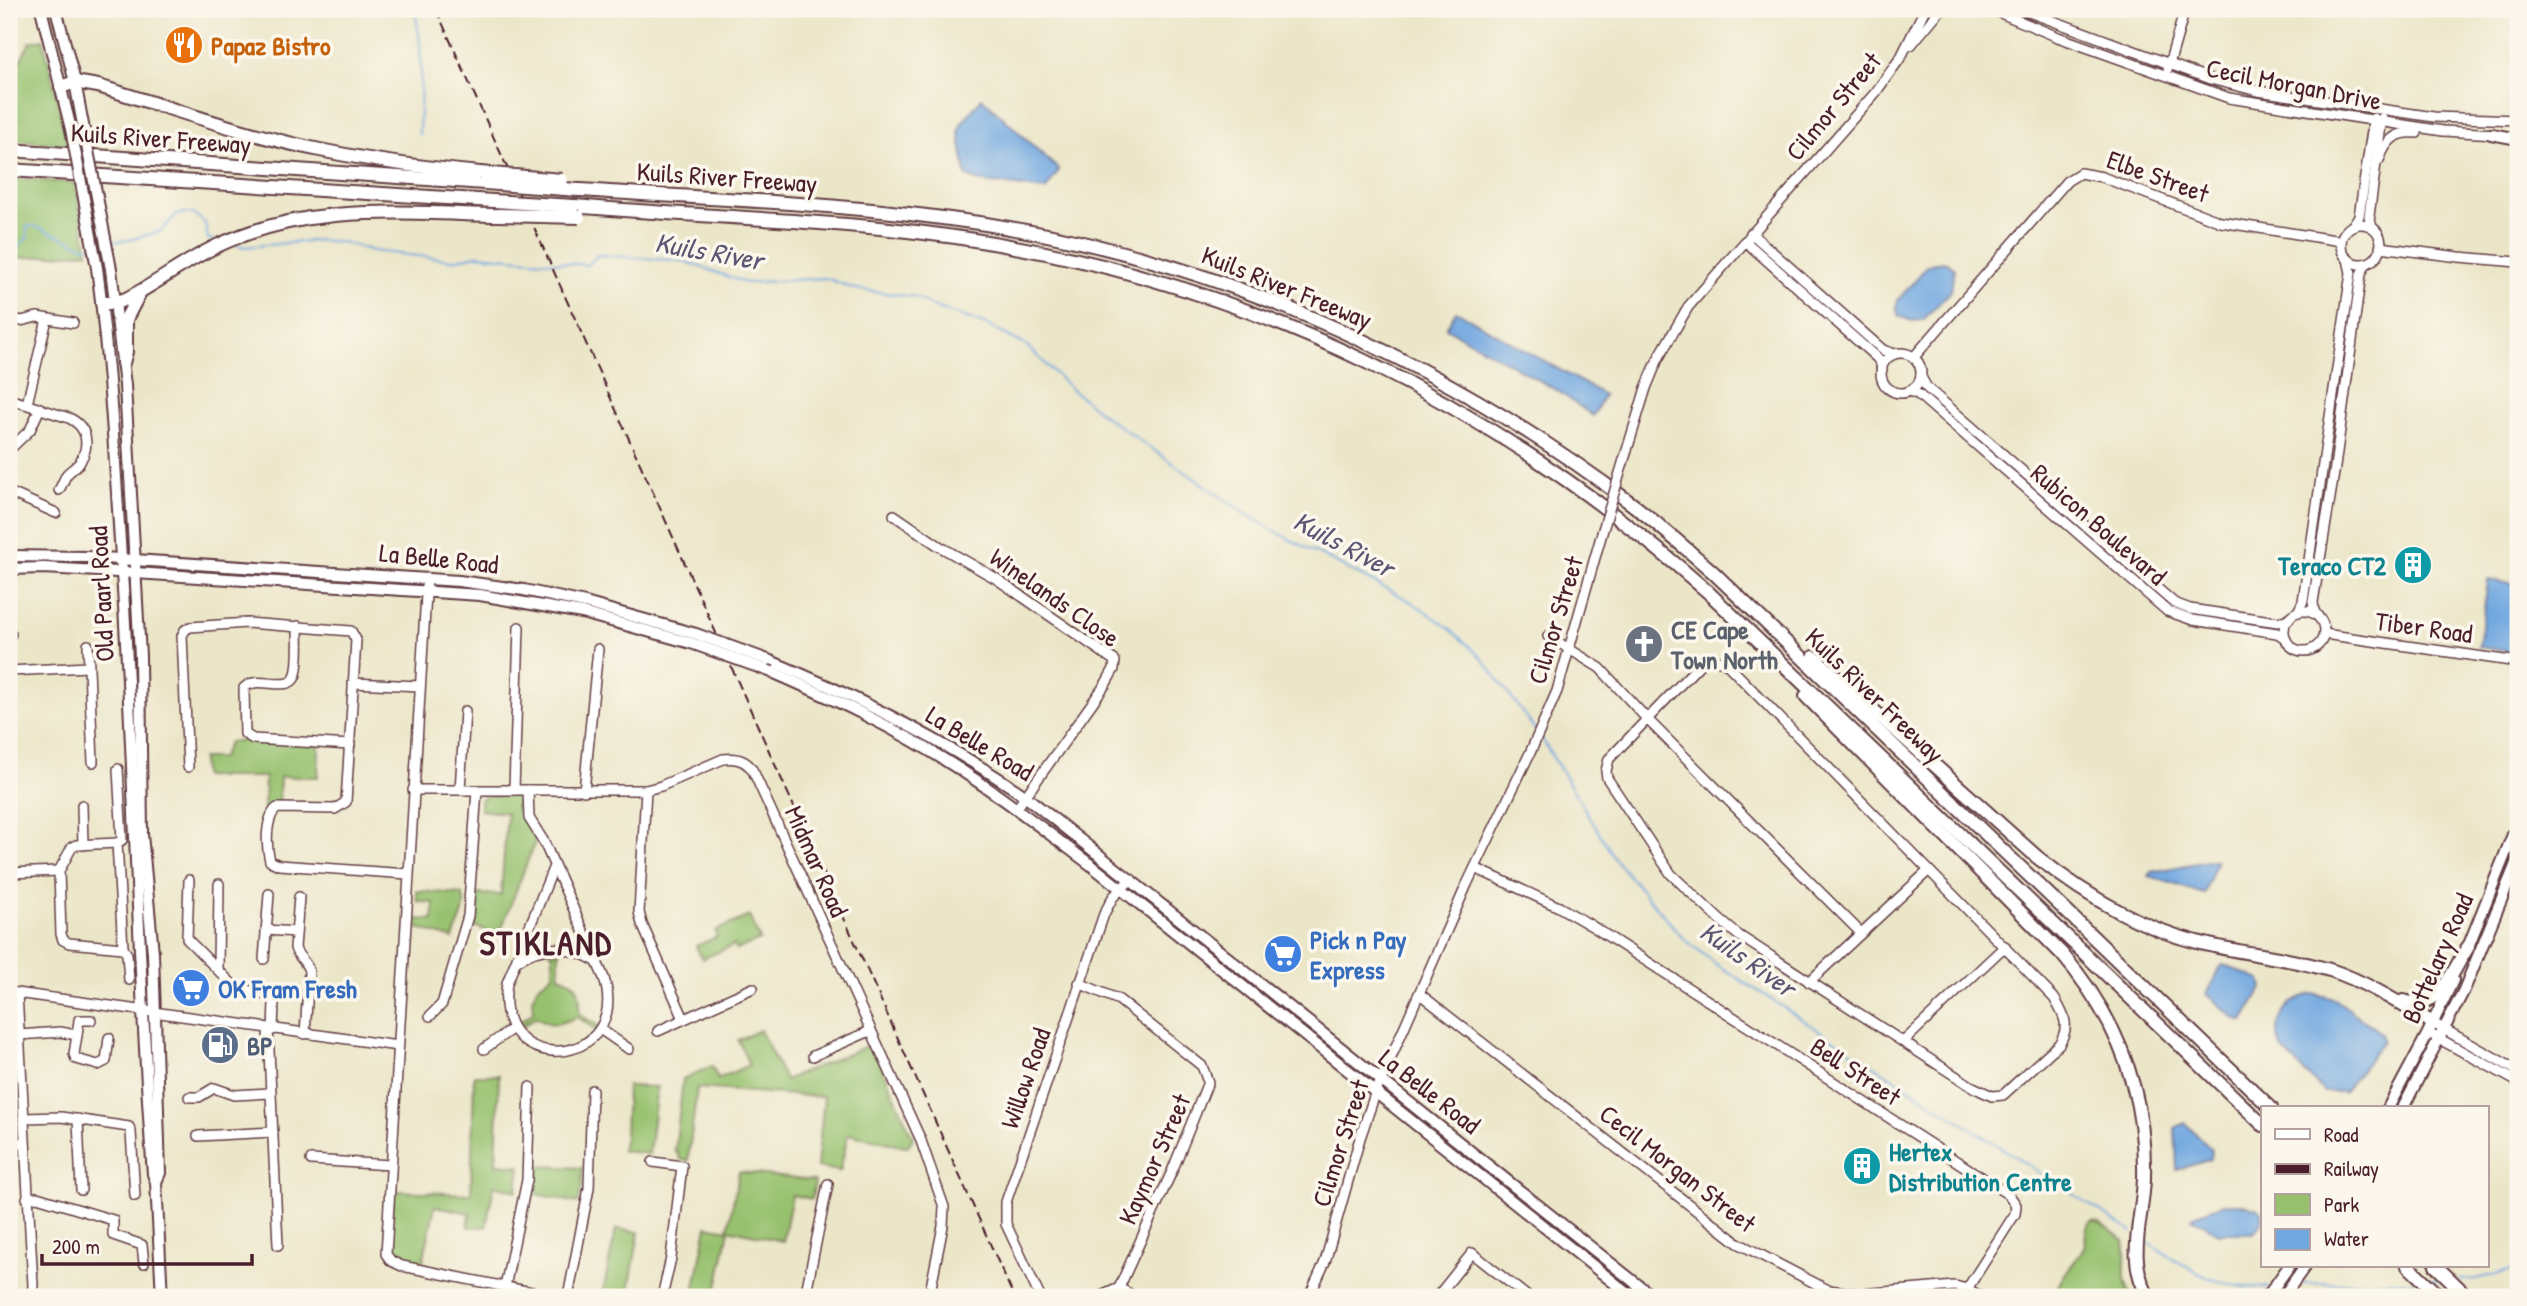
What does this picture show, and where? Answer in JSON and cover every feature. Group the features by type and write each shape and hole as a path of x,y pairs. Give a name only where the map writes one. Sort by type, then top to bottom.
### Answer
{"highway":[{"path":"61,87 75,82 98,86 320,150 483,178"},
{"name":"Kuils River Freeway","path":"9,150 643,189 671,196 907,214 1013,229 1143,258 1291,309 1420,368 1521,427 1633,505 1713,572 1763,619 2269,1106"},
{"name":"Kuils River Freeway","path":"9,170 493,201 597,216 620,211 830,225 967,239 1113,269 1232,305 1348,352 1452,405 1515,444 1623,519 1664,553 1750,631 2261,1123"},
{"path":"102,303 116,303 141,292 217,245 272,224 315,215 499,215 577,212"},
{"path":"123,363 126,352 126,319 141,292"},
{"path":"1763,619 1821,663 2037,857 2092,897 2134,919 2195,942 2334,971 2386,997 2436,1032"},
{"path":"1750,631 1777,667 2079,973 2115,1031 2134,1084 2144,1141 2142,1203 2136,1248 2137,1268 2149,1297"},
{"path":"2386,997 2414,1004 2429,1001 2441,991 2468,947"},
{"path":"2410,1268 2439,1295"},
{"path":"2438,1268 2467,1297"}],"main road":[{"name":"Old Paarl Road","path":"41,9 71,129 102,303 117,472 131,719 133,811 160,1127 160,1173 156,1182 162,1297"},
{"name":"Old Paarl Road","path":"56,9 85,130 111,269 123,363 140,656 142,834 152,932 150,1012"},
{"path":"2491,134 2518,137"},
{"name":"La Belle Road","path":"9,556 135,559 427,578 540,593 625,613 694,639 838,701 903,735 1017,808 1632,1297"},
{"name":"La Belle Road","path":"9,569 122,572 480,595 582,613 694,639 768,660 849,695 941,744 1025,796 1653,1297"},
{"path":"369,574 393,582 417,583 425,591"},
{"path":"427,578 437,585 470,590 480,595"},
{"name":"Bottelary Road","path":"2404,1106 2436,1032 2518,822"},
{"name":"Bottelary Road","path":"2389,1106 2436,1032 2491,929 2518,859"},
{"path":"2267,1297 2288,1268"},
{"path":"2283,1297 2304,1268"}],"street":[{"path":"904,9 929,12 948,9"},
{"name":"Cilmor Street","path":"1309,1297 1325,1262 1375,1094 1475,868 1545,719 1570,648 1646,388 1670,336 1688,307 1876,92 1901,57 1925,9"},
{"path":"1901,57 1941,9"},
{"name":"Cecil Morgan Drive","path":"1991,9 2166,77 2238,100 2377,122 2491,134"},
{"name":"Cecil Morgan Drive","path":"2021,9 2169,65 2258,92 2449,118 2518,120"},
{"path":"2166,77 2185,9"},
{"path":"2377,122 2376,172 2369,218 2380,238 2380,247 2376,256 2366,263 2361,271 2335,467 2313,603 2323,624 2324,634 2318,646 2307,651 2295,649 2285,638 2284,629 2288,619 2298,612 2303,601 2351,270 2341,241 2347,229 2359,216 2379,109"},
{"path":"2376,172 2385,147 2392,137 2398,134 2410,132 2432,135 2457,132"},
{"name":"Elbe Street","path":"1914,357 2067,181 2080,173 2102,177 2228,224 2341,241"},
{"path":"2353,225 2372,227"},
{"path":"1745,241 1877,358 1881,364 1883,381 1890,389 1900,393 1910,391 1918,384 1921,368 1914,357 1883,350 1751,233"},
{"path":"2380,247 2518,262"},
{"path":"2348,259 2360,264 2366,263"},
{"path":"9,313 22,321 37,317 73,323"},
{"path":"27,404 47,319"},
{"path":"1882,370 1888,358 1894,354"},
{"name":"Rubicon Boulevard","path":"1921,377 1927,388 2174,603 2190,609 2278,622 2288,619"},
{"name":"Rubicon Boulevard","path":"1910,391 1921,397 2167,611 2193,621 2275,632 2285,638"},
{"path":"9,399 73,420 82,427 86,435 86,447 81,458 68,472 60,490"},
{"path":"9,450 30,430 40,408"},
{"path":"9,492 56,513"},
{"name":"Winelands Close","path":"894,515 939,546 997,579 1115,661 1114,670 1105,685 1017,808"},
{"path":"427,578 390,1166 386,1245 388,1259 402,1266 556,1297"},
{"path":"2298,612 2317,615"},
{"path":"188,767 183,632 190,627 230,623 345,629 354,633 356,640 347,797 341,807 335,809 282,807 274,810 270,818 270,861 273,864 408,874"},
{"path":"298,626 294,679 287,683 253,682 244,688 246,734 253,739 350,745"},
{"path":"514,790 519,627"},
{"name":"Tiber Road","path":"2324,634 2518,662"},
{"path":"1548,636 1600,668 1647,719 1861,933"},
{"path":"88,645 93,762"},
{"path":"584,791 598,649"},
{"path":"1708,658 1720,659 1928,871 2046,988 2063,1014 2067,1029 2059,1044 1998,1097 1984,1094 1809,982 1738,935 1699,902 1671,874 1607,778 1609,759 1702,662 1708,658"},
{"path":"9,671 88,667"},
{"path":"353,683 420,686"},
{"path":"9,693 12,711 9,716"},
{"path":"460,790 466,711"},
{"name":"Midmar Road","path":"413,790 646,790 723,759 740,759 752,767 920,1138 943,1197 945,1215 929,1297"},
{"path":"118,769 122,840 117,843 73,846 59,871 63,940 123,948"},
{"path":"430,1017 442,1004 468,916 477,790"},
{"path":"528,790 528,815 538,829 597,962 609,1000 607,1014 600,1029 584,1044 561,1052 537,1048 523,1040 513,1028 504,999 507,983 554,866"},
{"path":"646,790 639,912 684,1019"},
{"path":"82,805 83,845"},
{"path":"117,843 123,948 127,954 129,980"},
{"name":"Bell Street","path":"1475,868 1559,906 1592,926 2010,1195 2016,1205 2015,1214 1967,1289"},
{"path":"9,873 59,871"},
{"path":"1809,982 1928,871"},
{"name":"Willow Road","path":"1040,1297 1006,1224 1006,1202 1105,913 1131,879"},
{"path":"189,880 187,941 234,987 271,996 274,1002 270,1029 271,1093 278,1245"},
{"path":"218,970 219,884"},
{"path":"264,959 269,894"},
{"path":"299,897 296,951 309,972 305,1034"},
{"path":"266,930 296,932"},
{"path":"1903,1042 2005,946"},
{"path":"516,962 538,950 562,948 597,962"},
{"name":"Kaymor Street","path":"1080,983 1119,1000 1202,1066 1208,1082 1119,1288"},
{"path":"658,1031 753,988"},
{"path":"32,1297 19,1035 13,993 398,1046"},
{"name":"Cecil Morgan Street","path":"1420,994 1730,1238 1825,1294 1861,1294 1955,1286 1983,1297"},
{"path":"91,1020 79,1020 75,1058 80,1062 98,1065 105,1063 109,1038"},
{"path":"484,1049 513,1028"},
{"path":"600,1029 629,1049"},
{"path":"813,1056 870,1031"},
{"path":"19,1035 62,1032 77,1035"},
{"path":"2436,1032 2518,1071"},
{"path":"2436,1032 2518,1082"},
{"path":"505,1287 527,1180 530,1087"},
{"path":"188,1097 199,1097 214,1088 234,1095 271,1093"},
{"path":"568,1297 590,1188 592,1090"},
{"path":"23,1118 58,1116 126,1125 130,1128 135,1196"},
{"path":"78,1119 81,1190"},
{"path":"198,1136 273,1132"},
{"path":"9,1140 24,1144"},
{"path":"311,1160 390,1166"},
{"path":"653,1162 682,1166 671,1258 663,1297"},
{"path":"805,1297 828,1184"},
{"path":"27,1198 37,1197 112,1219 115,1223 113,1235 142,1245 144,1263"},
{"path":"1437,1297 1472,1253 1528,1297"},
{"path":"1099,1297 1119,1288 1135,1297"}],"green space":[{"path":"43,39 68,145 9,139 9,63 20,61 30,42"},
{"path":"9,178 75,183 88,252 9,259"},
{"path":"249,740 319,745 318,777 280,777 279,804 270,810 264,810 265,777 203,777 202,758 222,758 229,742"},
{"path":"488,795 524,798 526,818 538,834 499,935 471,925 478,894 501,895 507,813 480,810 480,800"},
{"path":"417,891 462,894 463,911 453,939 415,927 415,919 433,920 434,903 417,901"},
{"path":"749,916 760,940 736,950 734,945 702,959 696,946 717,937 715,931"},
{"path":"561,951 559,976 571,981 578,989 579,1011 582,1016 599,1026 596,1030 578,1017 557,1024 536,1017 520,1030 514,1022 518,1023 533,1012 532,999 537,987 553,974 553,955 550,952"},
{"path":"760,1030 785,1080 872,1044 913,1138 908,1146 848,1134 840,1171 817,1167 824,1097 697,1088 688,1161 680,1159 675,1152 683,1079 712,1066 718,1079 749,1065 738,1040"},
{"path":"474,1075 499,1075 496,1164 520,1166 517,1191 494,1185 486,1227 468,1227 470,1213 435,1206 422,1266 400,1261 390,1251 394,1191 471,1194"},
{"path":"627,1086 657,1087 649,1154 622,1151"},
{"path":"535,1167 582,1168 578,1203 532,1193"},
{"path":"739,1172 815,1181 812,1199 792,1195 783,1241 728,1229"},
{"path":"2092,1221 2100,1223 2124,1240 2125,1276 2132,1297 2057,1297 2059,1284 2081,1253 2086,1230"},
{"path":"707,1226 729,1230 715,1297 693,1297"},
{"path":"616,1229 639,1232 628,1297 602,1297"}],"water":[{"path":"982,98 1059,170 1046,190 976,181 966,175 959,131 961,124"},
{"path":"1942,261 1949,263 1954,269 1951,291 1923,320 1912,321 1899,316 1896,307 1898,300 1928,265"},
{"path":"1456,311 1604,395 1593,416 1558,391 1446,328"},
{"path":"2488,580 2518,584 2518,653 2479,647"},
{"path":"2216,861 2215,866 2204,894 2149,876 2152,872"},
{"path":"2223,965 2261,980 2263,987 2243,1021 2234,1018 2207,994"},
{"path":"2315,994 2335,999 2381,1033 2383,1041 2344,1092 2324,1092 2281,1048 2278,1038 2280,1020 2289,1005"},
{"path":"2185,1123 2212,1150 2211,1159 2177,1170 2175,1128"},
{"path":"2224,1204 2243,1204 2259,1209 2261,1222 2254,1233 2219,1233 2192,1218"}],"waterway":[{"path":"414,9 421,56 419,135"},
{"name":"Kuils River","path":"109,242 129,240 161,231 176,215 185,213 194,214 205,223 208,239 214,240"},
{"name":"Kuils River","path":"9,248 17,248 27,238 27,227 34,226 86,247 90,246"},
{"name":"Kuils River","path":"237,245 245,247 321,240 346,243 373,251 452,260 478,255 587,265 598,255 684,261 746,283 826,278 855,289 916,297 932,306 987,325 1027,346 1071,389 1106,417 1249,516 1412,602 1448,627 1481,657 1537,732"},
{"name":"Kuils River","path":"1540,736 1617,862 1684,939 1716,964 2132,1232"},
{"name":"Kuils River","path":"2143,1239 2187,1267 2216,1281 2249,1287 2268,1287"},
{"name":"Kuils River","path":"2459,1280 2476,1279 2518,1269"},
{"name":"Kuils River","path":"2431,1280 2443,1280"},
{"name":"Kuils River","path":"2298,1284 2415,1281"}],"railway":[{"path":"436,9 1014,1297"}],"place":[{"name":"Papaz Bistro","path":"184,45"},
{"name":"Teraco CT2","path":"2413,565"},
{"name":"CE Cape Town North","path":"1644,644"},
{"name":"Pick n Pay Express","path":"1283,954"},
{"name":"OK Fram Fresh","path":"191,988"},
{"name":"BP","path":"220,1045"},
{"name":"Hertex Distribution Centre","path":"1862,1166"}],"district":[{"name":"STIKLAND","path":"546,943"}]}
